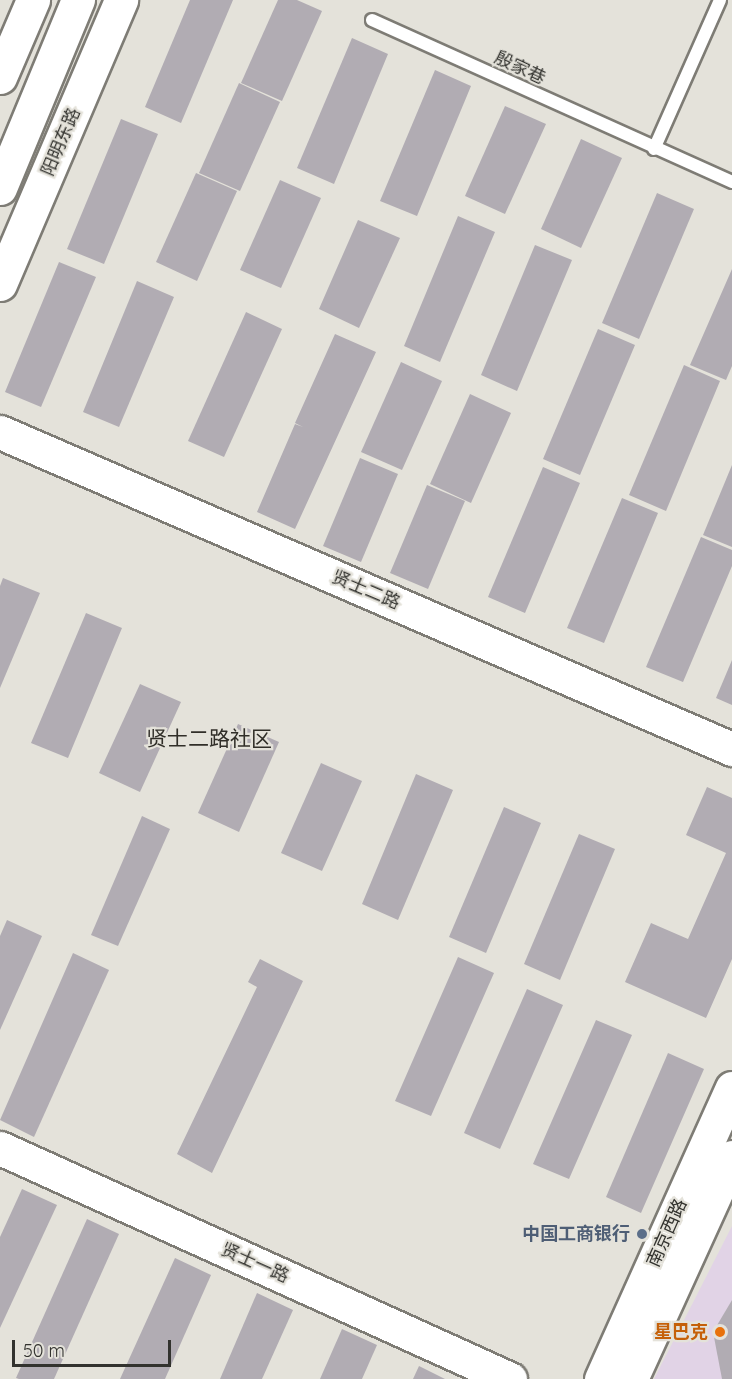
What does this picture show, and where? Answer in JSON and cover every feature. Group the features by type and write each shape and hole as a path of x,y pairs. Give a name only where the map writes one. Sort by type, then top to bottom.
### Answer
{"street":[{"path":"0,77 33,0"},
{"path":"0,188 78,0"},
{"name":"阳明东路","path":"0,284 121,0"},
{"name":"贤士二路","path":"0,432 732,749"},
{"name":"南京西路","path":"601,1379 732,1088"},
{"name":"贤士一路","path":"0,1148 510,1379"},
{"name":"南京西路","path":"631,1379 732,1157"}],"lane":[{"path":"654,149 720,0"},
{"name":"殷家巷","path":"372,20 654,149 732,182"}],"shaded area":[{"path":"732,1226 732,1379 654,1379"}],"building":[{"path":"190,0 233,0 181,123 145,107"},
{"path":"278,0 297,0 322,11 282,101 241,83"},
{"path":"352,38 388,54 334,184 297,168"},
{"path":"435,70 471,86 417,216 380,201"},
{"path":"239,83 280,102 240,191 199,173"},
{"path":"505,106 546,124 505,214 465,196"},
{"path":"121,119 158,134 104,264 67,249"},
{"path":"581,139 622,158 581,248 541,229"},
{"path":"196,173 237,191 197,281 156,262"},
{"path":"280,180 321,198 281,288 240,270"},
{"path":"657,193 694,209 639,339 602,323"},
{"path":"458,216 495,232 440,362 404,346"},
{"path":"358,220 400,238 359,328 319,309"},
{"path":"535,245 572,260 517,391 481,375"},
{"path":"59,262 96,277 41,407 5,392"},
{"path":"732,269 732,366 726,380 690,365"},
{"path":"137,281 174,297 119,427 83,412"},
{"path":"246,312 282,329 224,457 188,441"},
{"path":"598,329 635,345 580,475 543,459"},
{"path":"335,334 376,352 295,529 257,512 295,424 303,427 295,423"},
{"path":"401,362 442,381 402,470 361,452"},
{"path":"684,365 720,381 666,511 629,495"},
{"path":"470,394 511,413 471,503 430,484"},
{"path":"360,458 398,474 361,562 323,546"},
{"path":"732,465 732,547 703,535"},
{"path":"543,467 580,483 525,613 488,597"},
{"path":"427,485 465,501 428,589 390,573"},
{"path":"622,498 658,513 604,643 567,628"},
{"path":"701,537 732,550 732,566 683,682 646,667"},
{"path":"3,578 40,593 0,688 0,586"},
{"path":"86,613 122,628 68,758 31,743"},
{"path":"732,660 732,705 716,698"},
{"path":"140,684 181,702 140,792 99,773"},
{"path":"238,724 279,742 239,832 198,813"},
{"path":"321,763 362,781 322,871 281,853"},
{"path":"416,774 453,790 398,920 362,904"},
{"path":"707,787 732,798 732,959 706,1018 625,982 651,923 688,939 726,853 686,835"},
{"path":"504,807 541,823 486,953 449,937"},
{"path":"142,816 170,829 118,946 91,935"},
{"path":"579,834 615,849 560,980 524,964"},
{"path":"7,920 42,936 0,1030 0,936"},
{"path":"73,953 109,970 34,1137 0,1120"},
{"path":"458,957 494,973 431,1116 395,1101"},
{"path":"260,959 303,981 212,1173 177,1154 257,987 248,982"},
{"path":"527,989 563,1005 500,1149 464,1133"},
{"path":"596,1020 632,1035 569,1179 533,1164"},
{"path":"668,1053 704,1069 641,1213 606,1197"},
{"path":"22,1189 57,1205 0,1328 0,1237"},
{"path":"87,1219 119,1234 54,1379 16,1378"},
{"path":"175,1258 211,1275 165,1379 120,1379"},
{"path":"257,1293 293,1310 262,1379 220,1379"},
{"path":"732,1300 732,1379 722,1379 713,1332"},
{"path":"342,1329 377,1345 362,1379 320,1379"},
{"path":"419,1366 445,1379 413,1379"}],"place":[{"name":"中国工商银行","path":"642,1234"},
{"name":"星巴克","path":"720,1332"}],"district":[{"name":"贤士二路社区","path":"209,738"}]}
